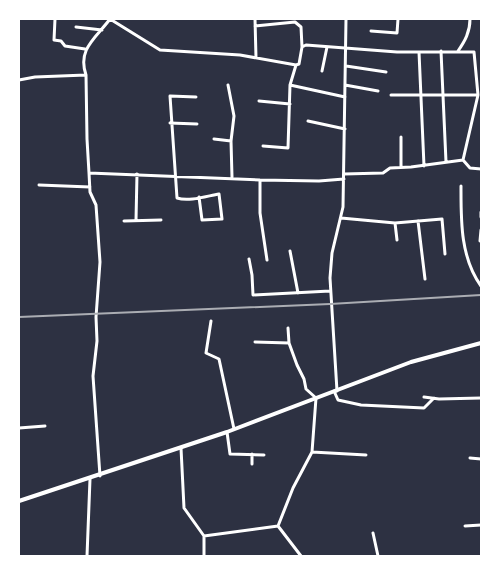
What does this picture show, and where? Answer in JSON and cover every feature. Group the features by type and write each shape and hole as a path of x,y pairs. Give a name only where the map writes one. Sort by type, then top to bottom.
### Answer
{"main road":[{"path":"19,501 100,476 234,430 411,362 481,343"}],"street":[{"path":"55,19 54,40 61,40 65,46 85,49"},
{"path":"100,476 93,376 97,342 96,317 100,262 96,205 90,192 86,139 86,75 84,68 85,49 110,19 160,50 256,58 296,65"},
{"path":"255,19 256,58"},
{"path":"346,19 344,179 341,218 332,253 330,291 335,391 338,400 360,405 424,408 434,398"},
{"path":"371,32 397,33 398,19"},
{"path":"458,51 464,43 468,33 470,19"},
{"path":"255,26 296,22 301,27 302,47 299,64 296,65 290,85 288,148 263,146"},
{"path":"76,27 102,30"},
{"path":"302,47 306,45 397,52 474,52 478,95 463,160"},
{"path":"322,72 327,47"},
{"path":"420,52 424,166"},
{"path":"441,52 446,162"},
{"path":"346,66 386,72"},
{"path":"19,80 35,77 86,75"},
{"path":"476,75 481,75"},
{"path":"228,84 234,116 231,141 232,177"},
{"path":"290,85 345,97"},
{"path":"345,85 378,91"},
{"path":"391,95 478,95"},
{"path":"196,97 170,96 170,123 174,142 177,198 182,200 199,197 219,194 222,219 202,220 199,197"},
{"path":"259,101 290,104"},
{"path":"308,121 345,129"},
{"path":"170,123 197,124"},
{"path":"401,137 401,167"},
{"path":"214,139 231,141"},
{"path":"344,174 383,173 390,168 424,166 463,160"},
{"path":"463,160 470,168 481,169"},
{"path":"89,173 232,177 260,180 319,181 344,179"},
{"path":"136,220 137,174"},
{"path":"260,180 260,213 267,260"},
{"path":"39,186 90,187"},
{"path":"461,186 464,245 475,277 481,286"},
{"path":"481,212 481,217"},
{"path":"341,218 395,223 442,219 445,254"},
{"path":"124,221 162,220"},
{"path":"418,221 425,279"},
{"path":"395,223 397,240"},
{"path":"480,241 481,230"},
{"path":"290,251 298,292"},
{"path":"249,259 254,295 330,291"},
{"path":"211,321 206,353 219,359 234,430"},
{"path":"278,526 293,488 312,452 316,398 306,389 304,379 296,365 289,343 288,328"},
{"path":"255,342 289,343"},
{"path":"424,397 481,398"},
{"path":"19,428 44,426"},
{"path":"227,432 230,454 264,455"},
{"path":"181,448 184,508 204,536 204,556"},
{"path":"312,452 366,455"},
{"path":"252,454 252,464"},
{"path":"470,458 481,458"},
{"path":"86,556 90,479"},
{"path":"465,526 481,525"},
{"path":"204,536 278,526"},
{"path":"278,526 301,556"},
{"path":"373,533 378,556"}],"railway":[{"path":"19,317 330,304 481,295"}]}
